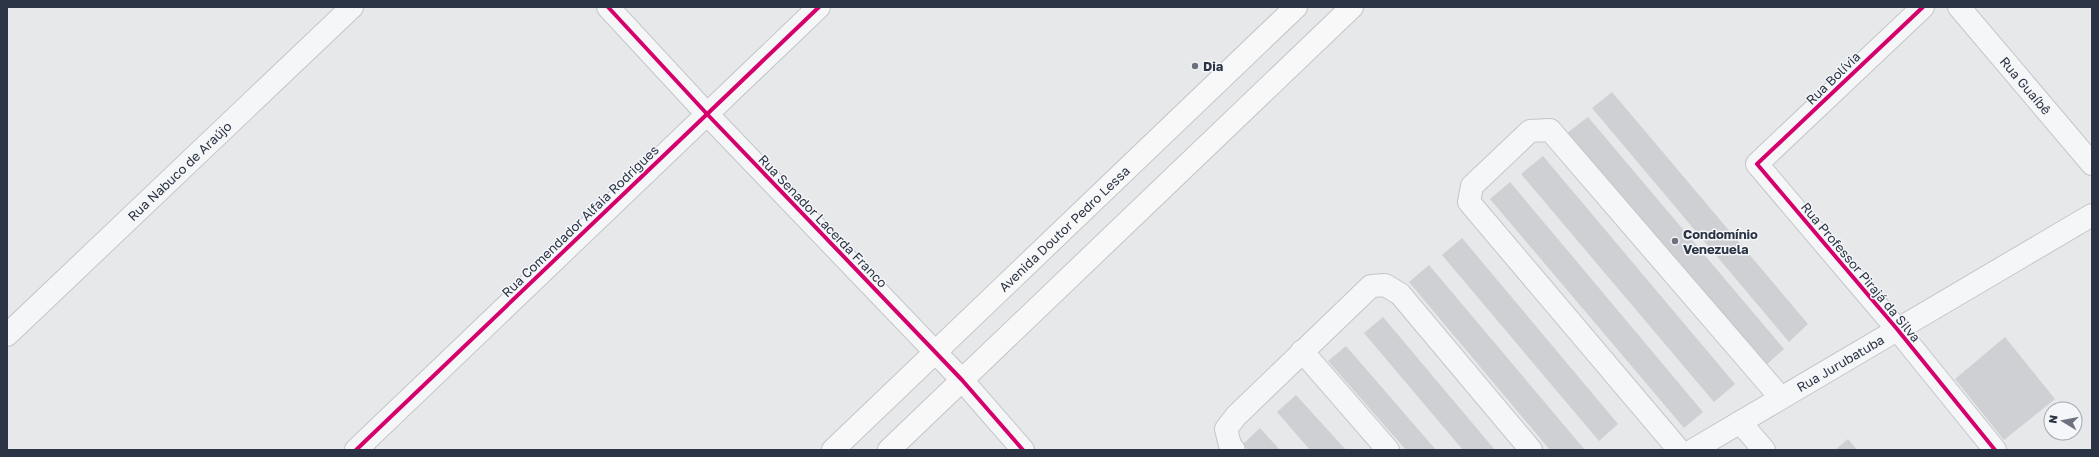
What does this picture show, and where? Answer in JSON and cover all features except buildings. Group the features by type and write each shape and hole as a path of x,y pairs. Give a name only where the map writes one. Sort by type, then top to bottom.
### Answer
{"main road":[{"name":"Avenida Doutor Pedro Lessa","path":"832,450 998,294 1296,7"},
{"path":"889,450 1352,7"}],"street":[{"name":"Rua Nabuco de Araújo","path":"7,335 352,7"},
{"name":"Rua Senador Lacerda Franco","path":"608,7 707,114 962,380 1023,450"},
{"name":"Rua Comendador Alfaia Rodrigues","path":"356,450 819,7"},
{"name":"Rua Bolívia","path":"1757,164 1923,7"},
{"name":"Rua Guaíbê","path":"1959,7 2092,164"},
{"path":"1679,450 1469,202 1472,186 1530,131 1550,130 1781,398"},
{"name":"Rua Professor Pirajá da Silva","path":"1757,164 1897,329 1995,450"},
{"name":"Rua Jurubatuba","path":"1692,450 2092,215"},
{"path":"1234,450 1230,445 1226,429 1236,416 1371,286 1384,285 1400,294 1532,450"},
{"path":"1302,351 1388,450"},
{"path":"1740,422 1764,450"}],"cycle path":[{"path":"608,7 707,114 962,380 1023,450"},
{"path":"356,450 819,7"},
{"path":"1923,7 1757,164 1897,329 1995,450"}],"place":[{"name":"Dia","path":"1195,66"},
{"name":"Condomínio Venezuela","path":"1675,241"}]}
